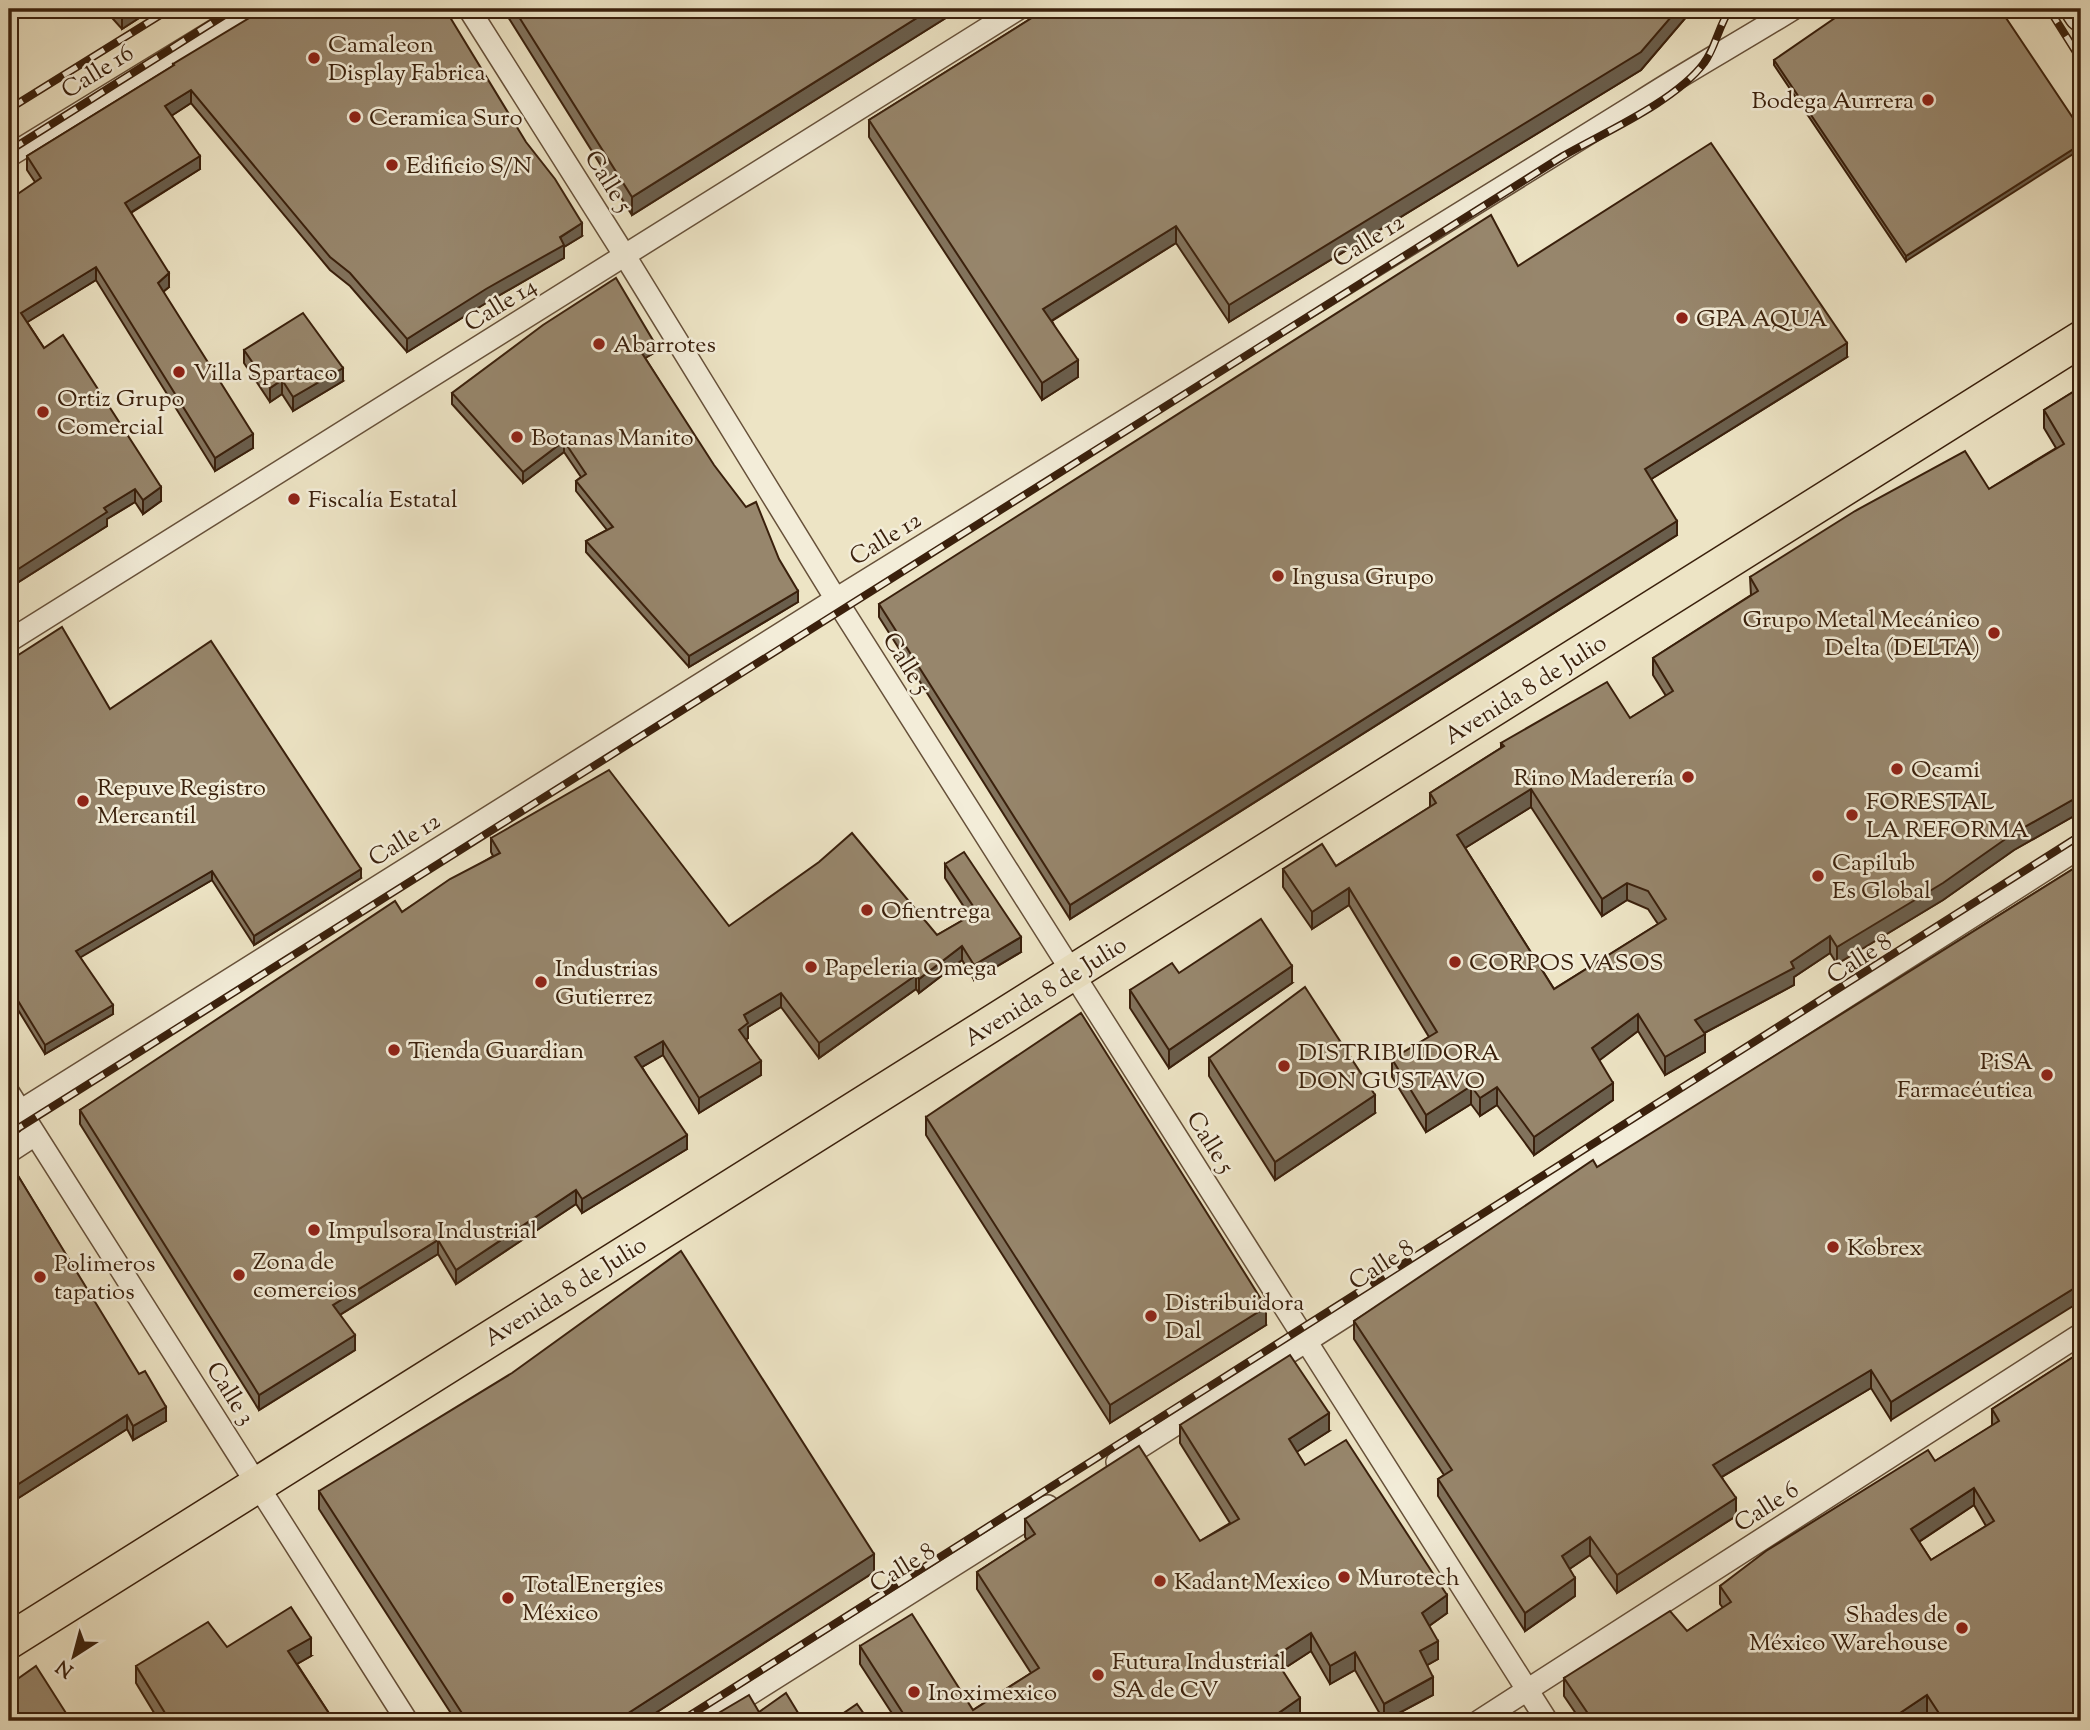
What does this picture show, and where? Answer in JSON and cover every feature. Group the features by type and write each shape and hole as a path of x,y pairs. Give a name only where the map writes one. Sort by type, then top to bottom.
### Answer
{"main road":[{"path":"2077,9 2081,15"},
{"name":"Avenida 8 de Julio","path":"9,1641 2081,339"}],"street":[{"name":"Calle 16","path":"9,156 249,9"},
{"name":"Calle 5","path":"469,9 836,599 1547,1721"},
{"name":"Calle 14","path":"9,642 1018,9"},
{"name":"Calle 12","path":"12,1107 1686,72 1728,50 1793,9"},
{"name":"Calle 8","path":"1095,1476 2081,847"},
{"name":"Calle 3","path":"12,1107 36,1135 407,1721"},
{"path":"9,1152 36,1135"},
{"name":"Calle 6","path":"1479,1721 2081,1334"},
{"name":"Calle 8","path":"707,1721 1060,1499"}],"building":[{"path":"116,9 132,9 122,15"},
{"path":"264,9 445,9 526,142 555,179 582,223 560,237 564,245 486,289 407,339 350,273 330,257 191,90 165,106 200,156 125,203 169,273 158,283 253,434 215,458 96,267 21,313 44,348 63,335 161,487 143,500 135,489 104,508 107,512 9,575 9,200 41,178 27,156"},
{"path":"514,9 931,9 632,197"},
{"path":"1046,9 1678,9 1641,52 1229,305 1176,226 1043,309 1078,360 1042,383 869,120"},
{"name":"Bodega Aurrera","path":"1848,9 2000,9 2081,130 2081,144 1906,256 1774,60"},
{"name":"Ingusa Grupo","path":"1711,143 1847,343 1645,469 1677,521 1070,905 879,604 1491,215 1518,266"},
{"path":"616,278 654,342 640,350 714,465 746,507 756,502 779,559 798,591 689,656 586,541 613,527 576,481 586,474 564,441 523,472 452,393 543,325"},
{"path":"303,313 343,368 293,397 282,380 270,388 244,350"},
{"path":"2081,387 2081,795 2014,833 1943,883 1837,947 1830,936 1791,962 1794,968 1695,1020 1705,1034 1665,1057 1638,1014 1592,1048 1613,1083 1534,1137 1497,1087 1480,1098 1471,1086 1426,1115 1392,1059 1437,1032 1349,888 1312,912 1283,869 1322,844 1336,866 1436,803 1430,793 1504,746 1501,743 1607,682 1630,718 1673,691 1653,658 1758,591 1750,577 1855,511 1965,451 1989,489 2064,444 2044,410","holes":["1531,789 1602,899 1627,883 1648,891 1666,919 1554,989 1457,835"]},
{"path":"62,627 110,709 211,641 361,869 254,936 212,871 76,951 113,1005 45,1045 9,986 9,661"},
{"path":"609,770 729,926 819,862 852,833 937,935 977,912 945,864 964,852 1021,937 974,965 962,946 919,979 916,975 819,1043 781,993 744,1015 748,1023 739,1030 761,1061 699,1098 663,1041 635,1057 687,1135 582,1199 576,1190 456,1270 438,1240 333,1305 355,1335 259,1395 80,1110 395,901 402,912 450,879 500,853 491,838"},
{"path":"2081,864 2081,1284 1891,1402 1871,1370 1713,1465 1736,1498 1617,1575 1590,1537 1562,1556 1575,1578 1525,1613 1438,1479 1452,1470 1354,1321 1593,1160 1597,1167"},
{"path":"1261,919 1292,966 1169,1050 1130,990 1172,963 1179,973"},
{"name":"DISTRIBUIDORA DON GUSTAVO","path":"1305,987 1375,1095 1275,1162 1209,1058"},
{"path":"1081,1013 1266,1307 1110,1405 926,1117"},
{"name":"Polimeros tapatios","path":"9,1161 139,1374 145,1371 166,1407 133,1426 127,1415 9,1490 9,1453 15,1449 9,1439"},
{"path":"681,1251 874,1554 616,1721 467,1721 319,1491 512,1373"},
{"path":"2081,1352 2081,1721 1944,1721 1927,1695 1888,1721 1593,1721 1564,1678 1670,1611 1687,1631 1731,1602 1720,1586 1766,1551 1928,1450 1935,1461 1999,1421 1992,1409","holes":["1974,1488 1994,1521 1931,1560 1911,1529"]},
{"path":"1290,1355 1329,1413 1289,1439 1305,1465 1346,1440 1447,1595 1422,1613 1438,1641 1420,1651 1433,1677 1384,1704 1355,1652 1330,1666 1311,1633 1274,1657 1300,1698 1267,1721 908,1721 860,1646 912,1614 973,1710 1039,1668 977,1572 1035,1534 1025,1519 1139,1446 1200,1541 1239,1519 1180,1425"},
{"path":"291,1607 311,1638 288,1651 334,1721 170,1721 136,1666 208,1622 227,1647"},
{"path":"36,1666 71,1721 9,1721 9,1685"},
{"path":"786,1693 803,1721 705,1721 749,1695 759,1712"},
{"path":"857,1704 869,1721 832,1721"}],"railway":[{"path":"9,109 170,9"},
{"path":"9,151 234,9"},
{"path":"9,1134 1563,156 1658,103 1692,77 1704,63 1730,9"},
{"path":"2049,9 2081,60"},
{"path":"681,1721 2081,835"}],"place":[{"name":"Camaleon Display Fabrica","path":"314,58"},
{"name":"Bodega Aurrera","path":"1928,100"},
{"name":"Ceramica Suro","path":"355,117"},
{"name":"Edificio S/N","path":"392,165"},
{"name":"GPA AQUA","path":"1682,318"},
{"name":"Abarrotes","path":"599,344"},
{"name":"Villa Spartaco","path":"179,372"},
{"name":"Ortiz Grupo Comercial","path":"43,412"},
{"name":"Botanas Manito","path":"517,437"},
{"name":"Fiscalía Estatal","path":"294,499"},
{"name":"Ingusa Grupo","path":"1278,576"},
{"name":"Grupo Metal Mecánico Delta (DELTA)","path":"1994,633"},
{"name":"Ocami","path":"1897,769"},
{"name":"Rino Maderería","path":"1688,777"},
{"name":"Repuve Registro Mercantil","path":"83,801"},
{"name":"FORESTAL LA REFORMA","path":"1852,815"},
{"name":"Capilub Es Global","path":"1818,876"},
{"name":"Ofientrega","path":"867,910"},
{"name":"CORPOS VASOS","path":"1455,962"},
{"name":"Papeleria Omega","path":"811,967"},
{"name":"Industrias Gutierrez","path":"541,982"},
{"name":"Tienda Guardian","path":"394,1050"},
{"name":"DISTRIBUIDORA DON GUSTAVO","path":"1284,1066"},
{"name":"PiSA Farmacéutica","path":"2047,1075"},
{"name":"Impulsora Industrial","path":"314,1230"},
{"name":"Kobrex","path":"1833,1247"},
{"name":"Zona de comercios","path":"239,1275"},
{"name":"Polimeros tapatios","path":"40,1277"},
{"name":"Distribuidora Dal","path":"1151,1316"},
{"name":"Murotech","path":"1344,1577"},
{"name":"Kadant Mexico","path":"1160,1581"},
{"name":"TotalEnergies México","path":"508,1598"},
{"name":"Shades de México Warehouse","path":"1962,1628"},
{"name":"Futura Industrial SA de CV","path":"1098,1675"},
{"name":"Inoximexico","path":"914,1692"}]}
